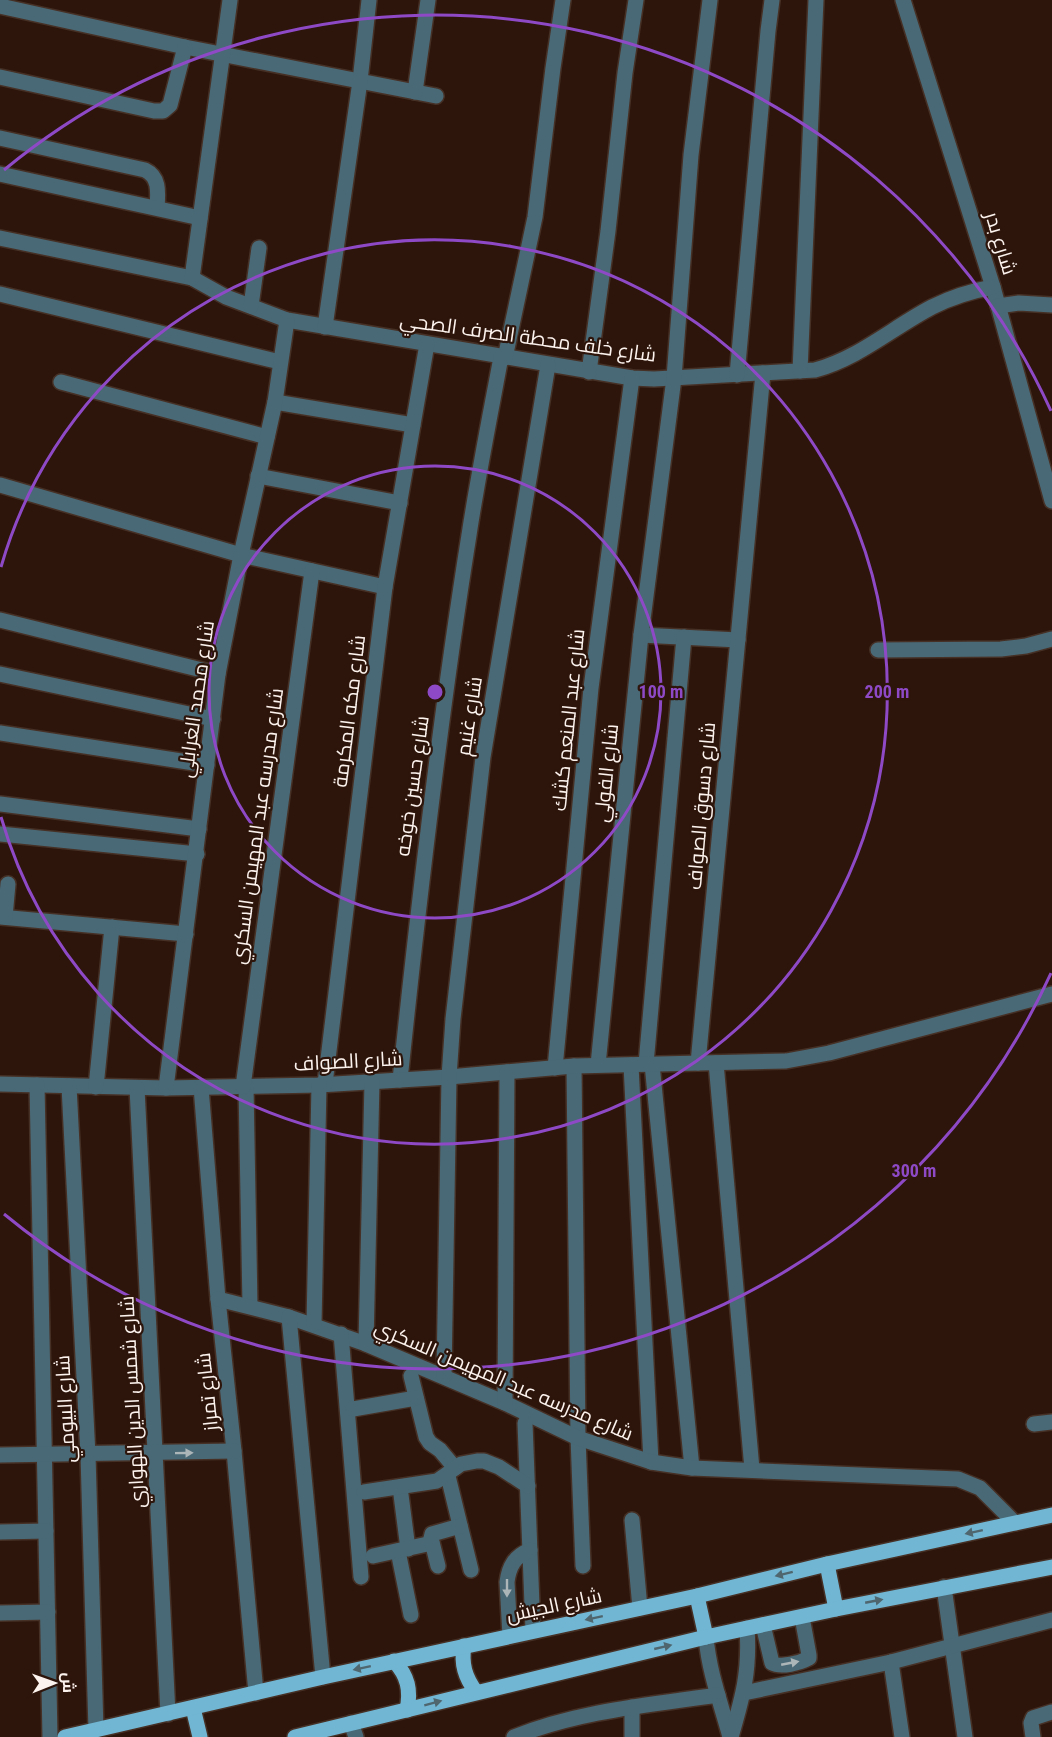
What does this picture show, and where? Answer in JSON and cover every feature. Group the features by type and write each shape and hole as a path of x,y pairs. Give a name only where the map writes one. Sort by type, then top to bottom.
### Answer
{"main road":[{"name":"شارع الجيش","path":"65,1737 394,1661 697,1596 827,1564 1052,1515"},
{"path":"827,1564 836,1609"},
{"path":"295,1737 354,1730 407,1710 706,1637 944,1587 1052,1567"},
{"path":"697,1596 706,1637"},
{"path":"464,1646 463,1666 476,1692"},
{"path":"394,1661 401,1669 409,1689 407,1710"},
{"path":"193,1708 200,1737"}],"street":[{"path":"192,278 230,0"},
{"path":"325,327 360,81 369,0"},
{"path":"415,92 428,0"},
{"name":"شارع حسين خوخه","path":"400,1080 418,902 469,535 503,357 535,217 553,68 564,0"},
{"path":"589,372 636,0"},
{"name":"شارع الفولي","path":"598,1065 641,635 674,378 691,154 710,0"},
{"path":"738,375 772,0"},
{"path":"800,372 816,0"},
{"name":"شارع بدر","path":"903,0 993,287 1052,501"},
{"path":"0,6 184,47 436,96"},
{"path":"0,77 163,111 170,105 184,47"},
{"path":"0,138 152,173 156,178 157,207"},
{"path":"0,174 200,218"},
{"name":"شارع خلف محطة الصرف الصحي","path":"0,238 192,278 214,291 287,320 632,378 674,378 815,370 834,365 863,351 931,308 964,293 993,287"},
{"path":"251,306 259,248"},
{"path":"0,294 280,362"},
{"path":"998,306 1019,303 1052,305"},
{"name":"شارع محمد الغرابلي","path":"166,1088 218,674 241,555 275,402 287,320"},
{"name":"شارع مكه المكرمة","path":"314,1324 322,1084 385,587 427,345"},
{"name":"شارع غنيم","path":"444,1376 449,1077 453,1019 483,757 548,365"},
{"name":"شارع دسوق الصواف","path":"698,1063 763,374"},
{"name":"شارع عبد المنعم كشك","path":"555,1068 591,688 632,378"},
{"path":"61,382 267,437"},
{"path":"275,402 413,424"},
{"path":"258,476 399,503"},
{"path":"0,484 241,555 385,587"},
{"name":"شارع مدرسه عبد المهيمن السكري","path":"250,1306 244,1087 312,571"},
{"path":"0,620 218,674"},
{"path":"641,635 738,640"},
{"path":"651,1462 643,1064 684,637"},
{"path":"878,650 1007,648 1052,639"},
{"path":"0,674 213,718"},
{"path":"0,733 207,765"},
{"path":"0,804 199,830"},
{"path":"0,834 197,854"},
{"path":"8,884 3,917 186,933"},
{"path":"96,1087 112,927"},
{"name":"شارع الصواف","path":"0,1084 137,1088 244,1087 372,1082 574,1066 786,1061 807,1058 1052,994"},
{"path":"716,1063 752,1469"},
{"path":"643,1064 692,1468"},
{"path":"574,1066 578,1438 583,1566"},
{"path":"505,1403 507,1072"},
{"path":"366,1344 372,1082"},
{"path":"37,1085 50,1737"},
{"name":"شارع البيومي","path":"69,1086 88,1455 96,1730"},
{"name":"شارع تمراز","path":"201,1087 218,1299 256,1693"},
{"name":"شارع شمس الدين الهواري","path":"137,1088 168,1714"},
{"name":"شارع مدرسه عبد المهيمن السكري","path":"218,1299 314,1324 341,1334 444,1376 578,1438 651,1462 692,1468 957,1479 980,1488 1015,1523"},
{"path":"289,1317 323,1677"},
{"path":"341,1334 362,1577"},
{"path":"411,1376 426,1437 440,1450 452,1472 460,1526 471,1570"},
{"path":"353,1410 416,1398"},
{"path":"1034,1424 1052,1422"},
{"path":"525,1423 533,1631"},
{"path":"0,1455 234,1451"},
{"path":"364,1492 437,1481 466,1462 484,1461 500,1467 528,1486"},
{"path":"400,1486 403,1550 411,1615"},
{"path":"632,1520 640,1608"},
{"path":"438,1566 431,1536 434,1532 460,1526"},
{"path":"0,1532 46,1531"},
{"path":"373,1556 432,1544"},
{"path":"510,1636 508,1573 516,1558 530,1550"},
{"path":"944,1587 965,1737"},
{"path":"0,1613 48,1612"},
{"path":"763,1625 772,1663 776,1666 809,1658 802,1617"},
{"path":"744,1693 891,1662 1052,1620"},
{"path":"730,1737 744,1693 748,1651 747,1628"},
{"path":"706,1637 710,1666 730,1737"},
{"path":"891,1662 902,1737"},
{"path":"514,1737 546,1725 590,1713 718,1695"},
{"path":"632,1707 632,1737"},
{"path":"1033,1737 1031,1723 1033,1718 1052,1712"}]}
